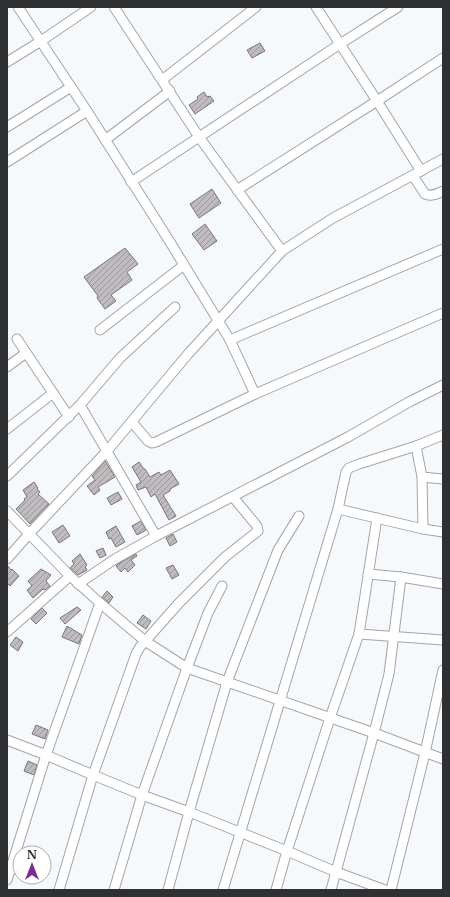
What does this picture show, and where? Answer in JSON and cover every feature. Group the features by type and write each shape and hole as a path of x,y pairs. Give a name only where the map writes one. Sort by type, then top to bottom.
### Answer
{"street":[{"path":"18,7 87,111 230,340 255,394"},
{"path":"7,62 91,7"},
{"path":"114,7 199,137 282,251"},
{"path":"162,80 256,7"},
{"path":"316,7 421,171"},
{"path":"131,182 398,7"},
{"path":"237,190 377,102 443,58"},
{"path":"7,127 71,87"},
{"path":"105,140 170,91"},
{"path":"7,162 87,111"},
{"path":"7,559 107,451 188,354 282,251 332,218 443,159"},
{"path":"412,176 428,196 443,191"},
{"path":"230,340 443,249"},
{"path":"100,330 184,265"},
{"path":"7,476 80,405 120,358 174,307"},
{"path":"132,422 148,441 152,443 156,442 255,394 443,313"},
{"path":"17,339 68,417"},
{"path":"7,367 26,353"},
{"path":"78,584 115,559 156,536 348,437 409,402 443,385"},
{"path":"7,429 53,393"},
{"path":"80,405 156,536"},
{"path":"224,890 338,509 346,472 349,468 416,446 443,435"},
{"path":"416,446 422,477 423,529"},
{"path":"422,477 443,479"},
{"path":"59,890 93,775 136,654 145,641 179,603 225,557 258,531 257,526 233,497"},
{"path":"338,509 423,529 443,532"},
{"path":"7,511 78,584 145,641 187,668 374,733 443,760"},
{"path":"168,890 227,682 278,550 299,516"},
{"path":"276,890 330,718 359,634 377,518"},
{"path":"368,574 401,577 443,584"},
{"path":"7,632 70,576"},
{"path":"331,890 389,674 401,577"},
{"path":"114,890 142,795 187,668 208,613 222,586"},
{"path":"7,880 46,755 100,603"},
{"path":"359,634 443,640"},
{"path":"391,890 425,753 443,670"},
{"path":"7,740 142,795 287,851 336,872 385,890"}],"building":[{"path":"260,43 265,51 252,58 247,50"},
{"path":"204,92 207,97 210,96 214,101 195,114 189,105 198,99 197,97"},
{"path":"212,189 221,203 199,218 190,204"},
{"path":"205,224 217,241 204,250 192,234"},
{"path":"125,248 138,264 127,272 132,280 111,295 116,301 105,309 97,298 98,296 84,277"},
{"path":"105,461 115,477 98,487 100,490 94,495 87,486 95,480 92,476"},
{"path":"139,462 150,477 159,472 161,475 170,470 179,484 163,495 176,516 169,520 155,494 151,497 146,487 138,490 136,485 141,482 132,467"},
{"path":"34,482 40,492 38,494 49,504 30,524 16,509 27,497 23,490"},
{"path":"118,492 122,499 111,505 107,498"},
{"path":"141,521 146,530 137,535 132,526"},
{"path":"63,525 70,536 59,543 52,532"},
{"path":"116,526 125,542 116,547 111,538 109,539 106,532"},
{"path":"173,534 177,542 170,546 166,538"},
{"path":"103,548 106,555 100,558 96,551"},
{"path":"80,554 87,565 85,567 87,570 78,575 70,568 74,564 72,561"},
{"path":"136,554 137,556 131,560 135,565 128,572 125,568 121,572 116,566"},
{"path":"7,565 19,576 10,586 7,583"},
{"path":"173,565 179,575 172,579 166,568"},
{"path":"41,569 51,575 46,581 50,586 45,590 43,589 33,598 27,590 32,586 28,581"},
{"path":"107,591 113,597 109,603 102,597"},
{"path":"77,607 81,610 65,624 60,618"},
{"path":"42,608 47,613 36,624 31,619"},
{"path":"143,615 151,621 146,629 137,623"},
{"path":"67,626 82,635 79,644 62,637"},
{"path":"16,637 23,642 18,651 10,645"},
{"path":"36,725 48,730 45,739 32,734"},
{"path":"28,761 37,765 34,775 24,771"}]}
